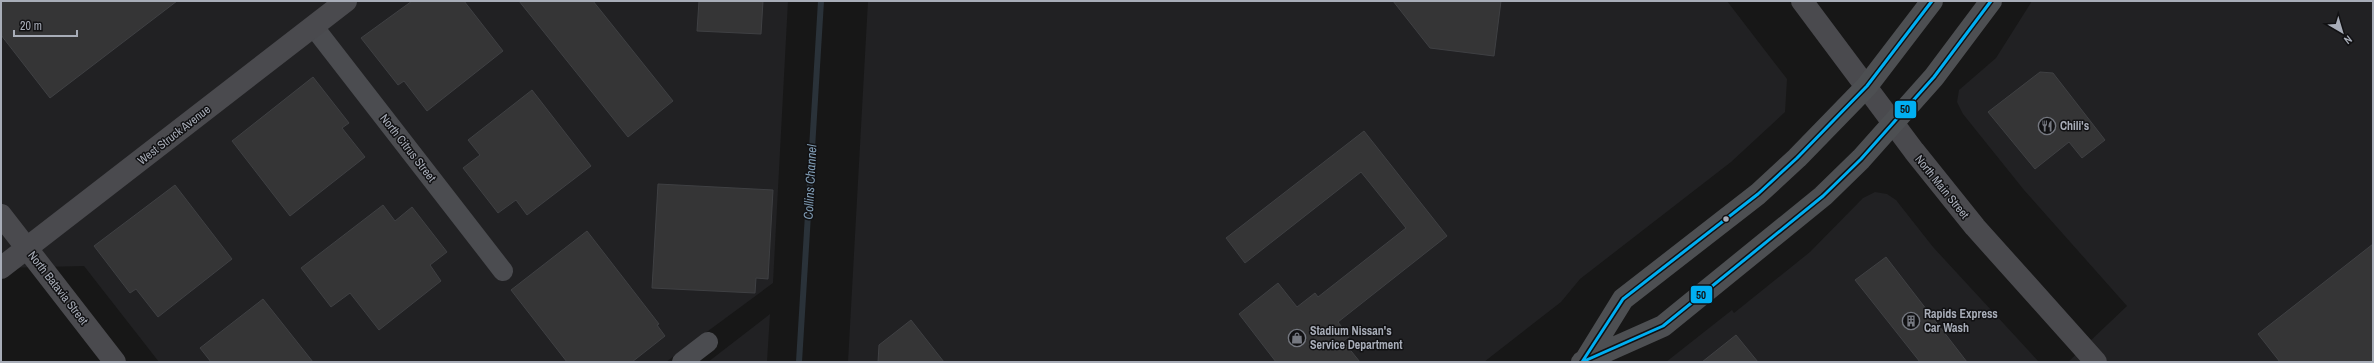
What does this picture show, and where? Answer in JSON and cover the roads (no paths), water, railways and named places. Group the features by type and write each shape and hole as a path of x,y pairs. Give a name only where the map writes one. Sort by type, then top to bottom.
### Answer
{"main road":[{"path":"1584,360 1623,299 1758,194 1830,126 1867,86 1932,1"},
{"path":"1584,360 1663,326 1823,196 1894,123 1934,77 1991,1"}],"street":[{"name":"West Struck Avenue","path":"1,268 346,1"},
{"name":"North Main Street","path":"1802,1 1975,227 2096,362"},
{"name":"North Citrus Street","path":"313,26 503,271"},
{"name":"North Batavia Street","path":"1,215 115,362"},
{"path":"682,362 708,342"}],"waterway":[{"name":"Collins Channel","path":"799,362 821,1"}],"place":[{"name":"Chili's","path":"2047,126"},
{"name":"Rapids Express Car Wash","path":"1911,321"},
{"name":"Stadium Nissan's Service Department","path":"1297,338"}]}
